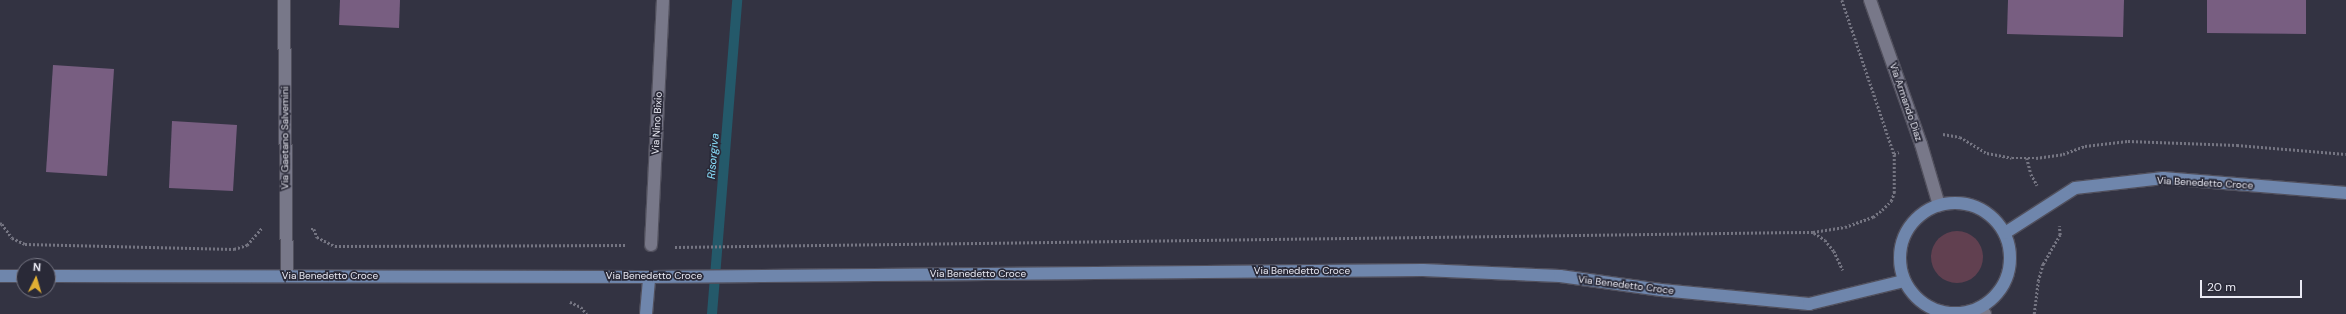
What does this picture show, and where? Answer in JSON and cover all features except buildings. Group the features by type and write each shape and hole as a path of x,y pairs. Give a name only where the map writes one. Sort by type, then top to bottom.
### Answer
{"street":[{"name":"Via Gaetano Salvemini","path":"284,0 287,276"},
{"name":"Via Nino Bixio","path":"651,245 663,0"},
{"name":"Via Armando Diaz","path":"1870,0 1921,144 1939,205"},
{"name":"Via Benedetto Croce","path":"2005,233 2075,188 2162,178 2346,193"},
{"path":"1963,203 1978,207 1995,219 2005,233 2010,247 2011,262 2006,282 1983,311 1949,313 1929,308 1915,297 1904,281 1899,262 1902,241 1909,226 1921,214 1939,205 1963,203"},
{"name":"Via Benedetto Croce","path":"56,276 649,277 1423,270 1560,276 1661,290 1809,304 1904,281"},
{"path":"0,276 16,276"},
{"path":"646,314 649,277"}],"path":[{"path":"0,223 12,238 25,244 234,249 247,245 262,228 314,229 317,237 336,246 651,245 690,248 1813,232 1845,227 1874,217 1890,202 1894,193 1894,154 1842,0"},
{"path":"1894,154 1943,134 1960,137 1987,153 2012,158 2036,158 2063,154 2084,146 2128,141 2236,145 2346,154"},
{"path":"1813,232 1825,240 1834,251 1842,267 1848,294"}],"shaded area":[{"path":"1952,231 1962,231 1976,238 1983,252 1983,262 1976,276 1962,283 1952,283 1942,279 1935,272 1931,262 1931,252 1935,242 1942,235"}],"waterway":[{"name":"Risorgiva","path":"712,314 737,0"}]}
